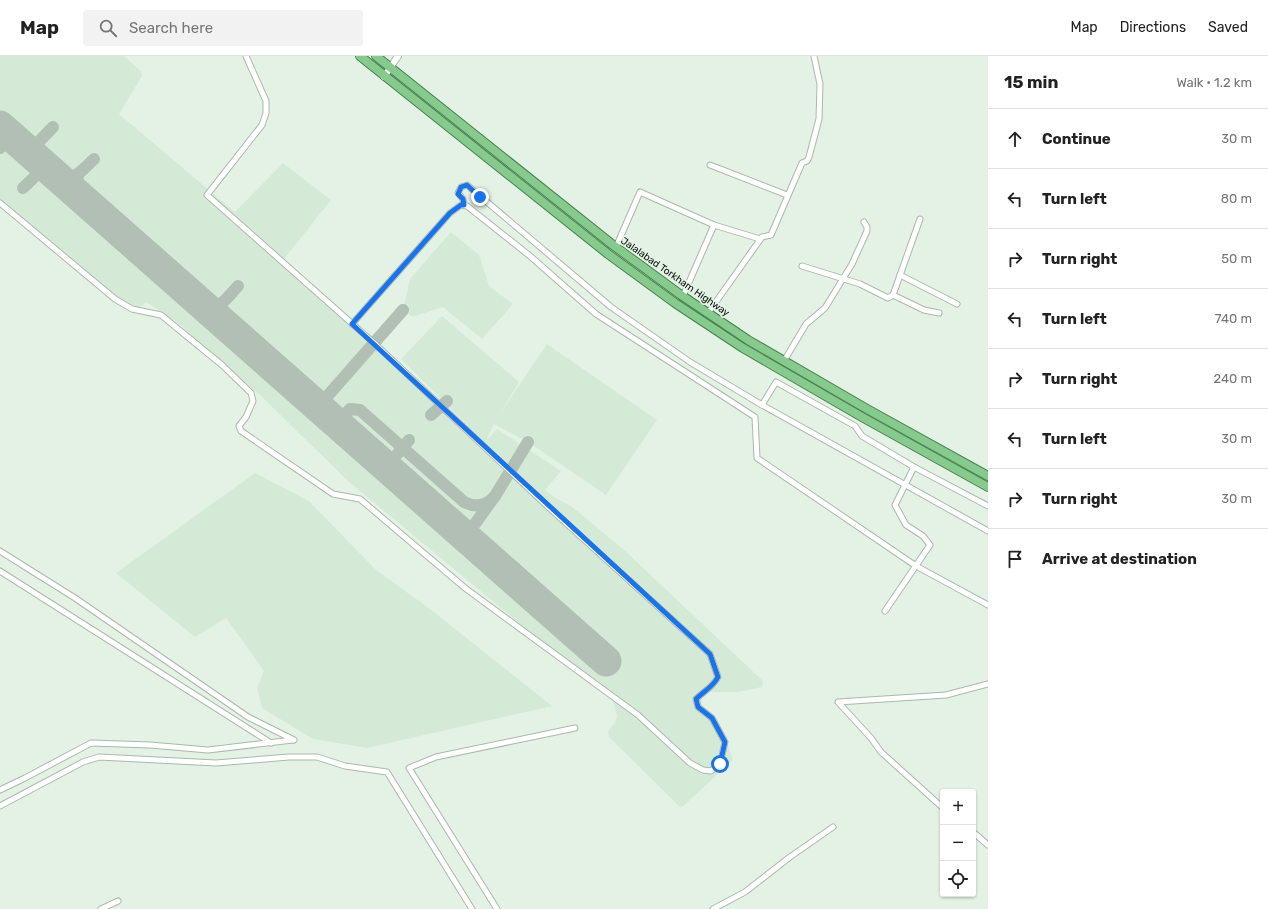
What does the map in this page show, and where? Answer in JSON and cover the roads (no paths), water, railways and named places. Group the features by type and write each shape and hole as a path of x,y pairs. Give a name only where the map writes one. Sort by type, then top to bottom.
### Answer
{"highway":[{"path":"360,56 384,77 608,254 675,303 750,352 862,417 988,487"},
{"name":"Jalalabad Torkham Highway","path":"376,56 616,247 683,296 748,340 867,410 988,476"}],"street":[{"path":"0,203 115,299 132,309 161,315 222,365 251,393 253,401 240,426 241,431 333,494 360,499 466,588 638,715 690,763 703,770 712,771 720,764 725,742 712,718 698,707 696,699 704,691 714,685 718,677 710,654 352,324 207,195 262,125 266,113 266,101 246,56"},
{"path":"384,77 398,56"},
{"path":"708,313 762,236 770,235 802,163 807,161 809,157 819,119 820,84 814,56"},
{"path":"710,165 787,195"},
{"path":"464,205 463,199 458,194 461,187 467,185 611,307 690,362 762,405 988,531"},
{"path":"616,247 640,192 714,225 760,239"},
{"path":"352,324 450,213 461,205 467,206 494,226 596,314 754,417 757,458 916,566 988,605"},
{"path":"802,266 876,290 888,298 893,295 920,219"},
{"path":"784,361 806,324 825,308 843,279 867,231 867,227 864,222"},
{"path":"683,296 714,225"},
{"path":"900,275 956,304"},
{"path":"893,295 924,310 939,313"},
{"path":"762,405 776,382 855,426 862,436 988,506"},
{"path":"885,611 930,545 923,536 906,525 895,505 914,466"},
{"path":"0,551 75,598 248,717 294,740 208,750 150,745 91,743 0,790"},
{"path":"0,571 271,743"},
{"path":"940,805 882,752 867,733 838,702 946,695 988,684"},
{"path":"497,909 409,768 436,757 575,728"},
{"path":"0,806 83,762 99,757 216,763 289,757 317,757 345,766 387,772 472,909"},
{"path":"713,909 745,892 790,857 833,827"},
{"path":"976,835 988,845"},
{"path":"101,909 118,901"}]}
